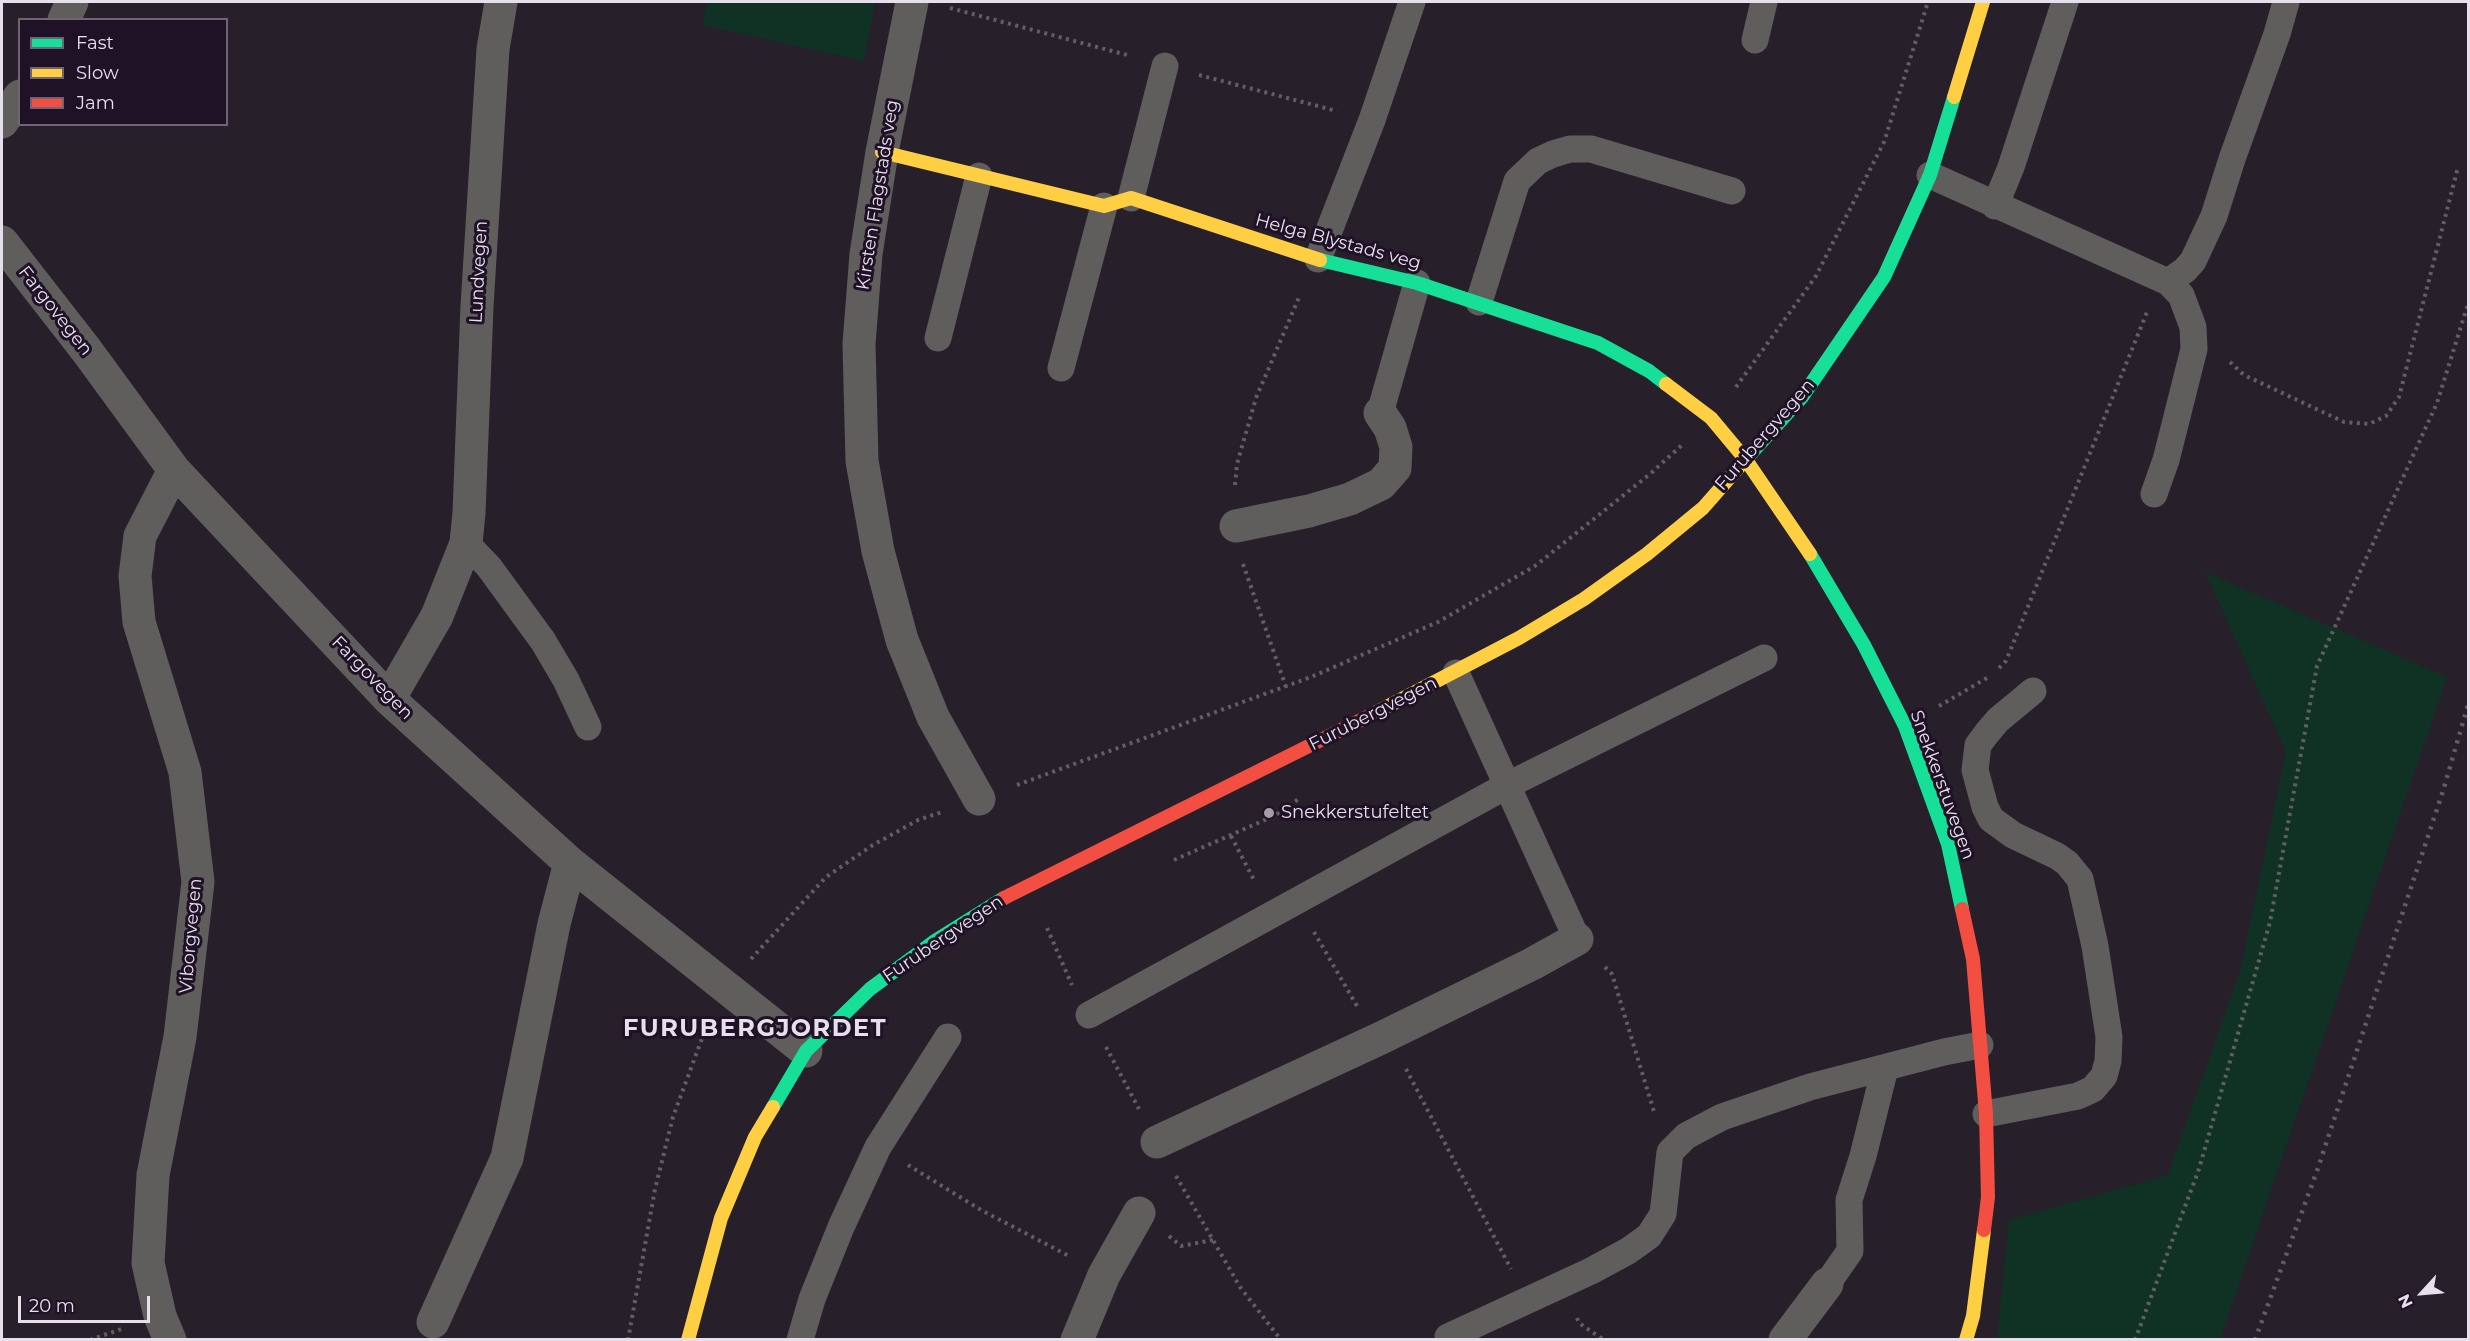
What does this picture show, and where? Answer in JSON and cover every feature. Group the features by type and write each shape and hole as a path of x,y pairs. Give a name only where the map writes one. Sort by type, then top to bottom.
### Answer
{"main road":[{"name":"Furubergvegen","path":"688,1340 721,1218 755,1137 806,1050 870,989 935,941 995,902 1456,673 1519,638 1584,599 1647,554 1703,508 1802,397 1884,277 1930,175 1983,2"},
{"path":"882,152 1104,206 1131,198"},
{"name":"Helga Blystads veg","path":"1131,198 1318,259 1417,283 1479,302 1598,344 1649,371 1711,418 1746,460"},
{"name":"Snekkerstuvegen","path":"1746,460 1809,552 1864,645 1905,726 1948,844 1973,959 1986,1114 1988,1197 1973,1316 1966,1340"}],"street":[{"path":"65,18 72,2"},
{"name":"Lundvegen","path":"389,699 437,616 466,543 477,306 493,49 501,2"},
{"name":"Kirsten Flagstads veg","path":"912,2 882,152 866,254 859,344 862,462 879,551 902,639 933,717 979,799"},
{"path":"2,122 18,99"},
{"name":"Fargovegen","path":"2,242 87,351 174,470 389,699 570,863 806,1050"},
{"path":"1236,526 1309,511 1350,499 1381,484 1395,468 1396,447 1380,412"},
{"name":"Viborgvegen","path":"170,1340 160,1316 148,1263 148,1252 153,1175 180,1037 198,882 185,772 140,622 135,576 140,536 174,470"},
{"path":"433,1322 507,1158 554,924 570,863"},
{"path":"1156,1142 1381,1038 1532,964 1577,939"},
{"path":"1077,1340 1104,1275 1139,1213"},
{"path":"1785,1340 1827,1284"}],"lane":[{"path":"1318,259 1372,120 1412,2"},
{"path":"1755,40 1764,2"},
{"path":"1995,206 2011,167 2065,2"},
{"path":"2164,281 2185,270 2193,261 2214,216 2286,2"},
{"path":"1131,198 1166,66"},
{"path":"1479,302 1517,181 1538,161 1553,154 1570,149 1591,149 1732,191"},
{"path":"1930,175 2164,281 2181,295 2193,327 2194,349 2166,460 2154,494"},
{"path":"938,338 979,176"},
{"path":"1061,368 1104,206"},
{"path":"1380,412 1417,283"},
{"path":"466,543 489,567 543,641 566,680 588,727"},
{"path":"1089,1015 1506,786 1764,658"},
{"path":"1456,673 1577,939"},
{"path":"1986,1114 2078,1096 2093,1089 2104,1076 2108,1061 2109,1038 2095,946 2080,879 2067,863 2057,856 1998,826 1985,807 1975,770 1978,746 1987,733 1998,720 2033,691"},
{"path":"800,1340 812,1299 837,1237 878,1147 948,1037"},
{"path":"1448,1337 1591,1271 1628,1251 1649,1236 1664,1214 1670,1152 1686,1136 1722,1117 1810,1087 1980,1045"},
{"path":"1827,1284 1850,1251 1849,1200 1863,1156 1885,1068"}],"path":[{"path":"628,1340 655,1190 673,1117 704,1027 759,949 826,877 873,845 918,820 1286,687 1438,622 1535,566 1650,474 1711,418 1751,368 1816,276 1884,142 1928,2"},
{"path":"2193,327 2244,375 2344,423 2369,424 2386,416 2399,397 2458,167"},
{"path":"1286,687 1241,558 1234,496 1237,464 1256,398 1299,295 1318,259"},
{"path":"1998,669 2006,661 2164,281"},
{"path":"2135,1340 2199,1168 2270,922 2317,666 2437,403 2469,304"},
{"path":"1905,726 1990,676"},
{"path":"1231,836 1257,886"},
{"path":"1296,902 1357,1006 1403,1063 1527,1299"},
{"path":"1577,939 1612,974 1658,1125 1670,1152"},
{"path":"878,1147 981,1210 1104,1275"}],"green space":[{"path":"707,2 875,2 864,61 703,25"},
{"path":"2205,572 2447,677 2220,1339 1997,1339 2009,1220 2168,1175 2241,968 2286,751"}],"railway":[{"path":"2255,1340 2318,1168 2443,791 2468,705"}],"traffic: fast":[{"path":"1746,459 1802,397 1884,277 1930,175 1954,97"},
{"path":"1320,260 1417,283 1598,343 1649,371 1666,384"},
{"path":"1810,554 1864,645 1905,726 1948,844 1962,909"},
{"path":"773,1107 806,1051 870,989 935,941 1004,898"}],"traffic: slow":[{"path":"1954,97 1983,2"},
{"path":"882,152 1104,206 1131,198 1320,260"},
{"path":"1666,384 1711,418 1746,460 1810,554"},
{"path":"1377,712 1519,638 1584,599 1647,554 1703,508 1746,459"},
{"path":"688,1340 721,1218 755,1137 773,1107"},
{"path":"1966,1340 1973,1316 1984,1230"}],"traffic: jam":[{"path":"1004,898 1377,712"},
{"path":"1962,909 1973,959 1986,1114 1988,1197 1984,1230"}],"place":[{"name":"Snekkerstufeltet","path":"1269,813"}],"district":[{"name":"FURUBERGJORDET","path":"755,1029"}]}
